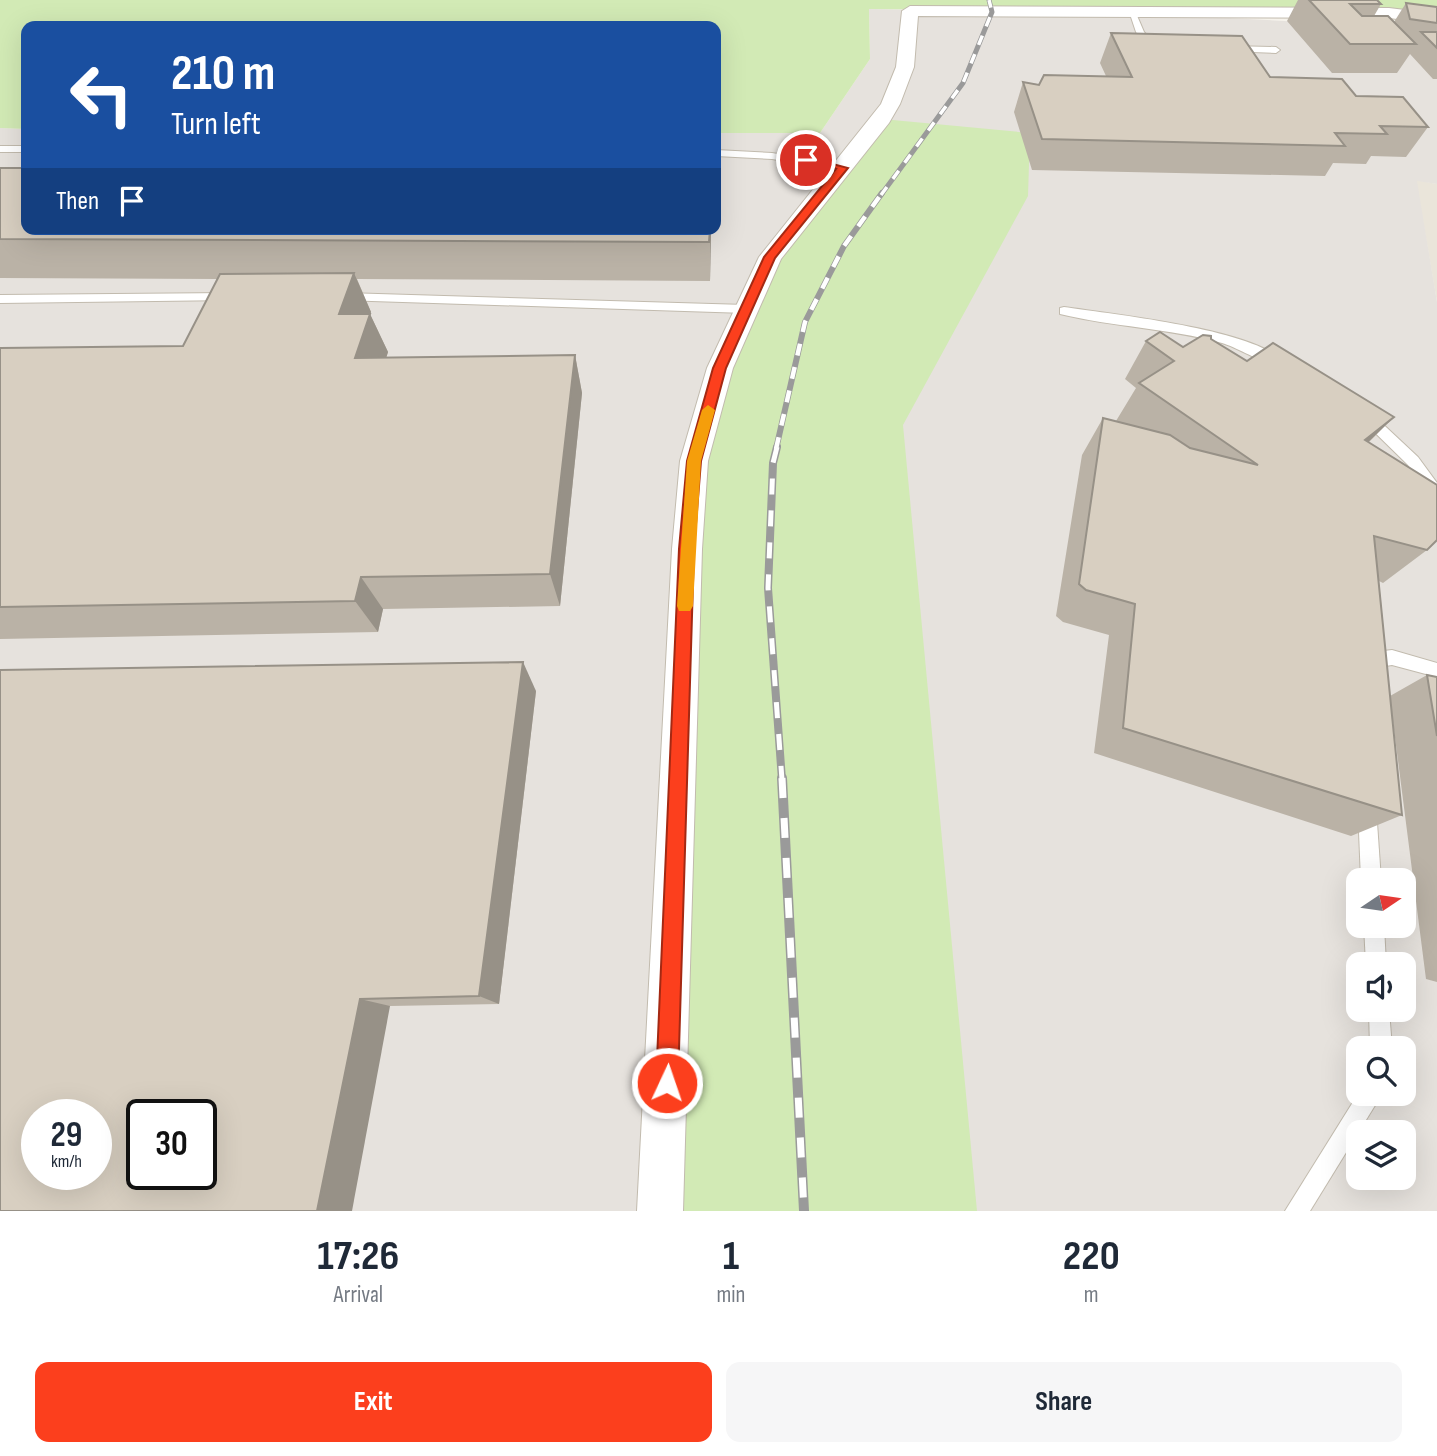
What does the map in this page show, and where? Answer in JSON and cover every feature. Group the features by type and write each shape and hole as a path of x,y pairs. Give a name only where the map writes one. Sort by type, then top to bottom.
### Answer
{"street":[{"path":"660,1211 687,549 694,461 720,368 770,257 882,119 897,95 905,74 910,11 1389,13 1437,19"}],"lane":[{"path":"1132,13 1140,32 1151,47 1165,48"},
{"path":"1221,49 1276,50"},
{"path":"0,149 21,149"},
{"path":"721,153 772,156 843,168"},
{"path":"0,299 240,297"},
{"path":"335,297 746,309"},
{"path":"1064,311 1195,332 1265,355 1288,369"},
{"path":"1355,410 1366,416 1413,461 1437,494"},
{"path":"1358,672 1366,661 1382,657 1398,658 1437,670"},
{"path":"1366,797 1370,868"},
{"path":"1297,1211 1363,1106"}],"shaded area":[{"path":"869,9 1132,13 1437,29 1437,184 1417,181 1437,302 1437,1211 0,1211 0,128 21,129 21,235 721,235 721,133 820,133 870,59"},
{"path":"1416,180 1437,184 1437,302"}],"green space":[{"path":"0,0 1437,0 1437,23 1389,13 869,9 870,59 820,133 721,133 721,21 21,21 21,129 0,128"},
{"path":"882,119 1030,133 1028,196 903,425 977,1211 660,1211 694,461 770,257"}],"building":[{"path":"1309,0 1377,0 1381,4 1350,4 1362,16 1388,16 1416,44 1350,44"},
{"path":"1406,3 1437,7 1437,23 1410,19"},
{"path":"1421,32 1437,32 1437,48"},
{"path":"1111,33 1242,36 1270,77 1342,79 1356,96 1403,97 1428,127 1380,126 1387,134 1335,133 1345,146 1042,139 1023,82 1039,85 1044,75 1132,77"},
{"path":"0,168 21,168 21,235 710,235 709,242 0,239"},
{"path":"354,273 339,314 370,314 355,358 575,355 550,574 361,577 355,601 0,607 0,348 183,346 220,274"},
{"path":"1160,332 1183,347 1203,335 1211,336 1211,339 1247,361 1273,343 1394,417 1365,440 1437,485 1437,540 1427,550 1374,536 1402,815 1123,728 1135,604 1086,590 1079,584 1103,418 1170,435 1190,448 1258,465 1139,383 1174,361 1146,341"},
{"path":"523,662 479,996 360,999 317,1211 0,1211 0,670"},
{"path":"1427,675 1437,677 1437,736"}],"railway":[{"path":"881,195 963,83 992,12 989,0"},
{"path":"776,449 805,322 844,246 882,193"},
{"path":"777,447 773,463 768,588 782,780"},
{"path":"782,778 804,1211"}],"slow traffic":[{"path":"685,606 694,461 708,410"}],"route":[{"path":"667,1083 687,549 694,461 720,368 770,257 843,168 806,160"}]}
